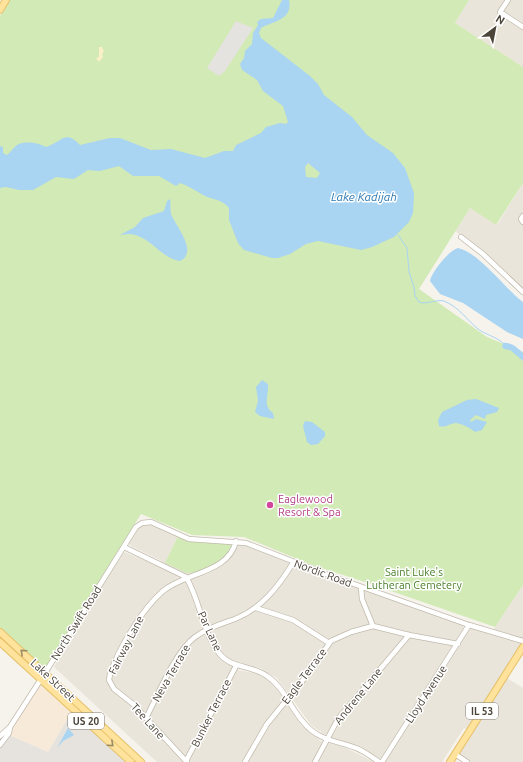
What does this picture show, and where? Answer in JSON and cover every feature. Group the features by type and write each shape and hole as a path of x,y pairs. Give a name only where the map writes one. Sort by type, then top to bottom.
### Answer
{"main road":[{"path":"0,10 6,0"},
{"name":"Lake Street","path":"0,632 141,762"},
{"name":"Lake Street","path":"0,642 131,762"},
{"name":"IL 53","path":"450,762 523,647"}],"street":[{"path":"508,0 500,12 523,27"},
{"path":"523,216 521,219 523,222"},
{"path":"461,237 483,254 523,292"},
{"name":"Nordic Road","path":"145,522 156,524 189,539 236,541 250,545 293,563 469,625 523,641"},
{"name":"North Swift Road","path":"0,736 10,727 41,680 136,528 145,522"},
{"name":"Fairway Lane","path":"109,680 111,671 144,611 164,590 186,577 213,568 223,562 234,550 236,541"},
{"path":"124,547 186,577"},
{"name":"Neva Terrace","path":"146,718 180,653 196,636 256,608 277,587 293,563"},
{"name":"Par Lane","path":"186,577 207,630 221,655 236,666 253,669 265,674 276,683 307,727 327,739 357,748 381,762"},
{"path":"361,586 362,599 373,626 409,635 458,644"},
{"path":"256,608 293,620 329,643"},
{"name":"Lloyd Avenue","path":"381,762 469,625"},
{"name":"Eagle Terrace","path":"245,762 260,733 307,675 329,643 343,635 373,626"},
{"name":"Andrene Lane","path":"315,762 327,739 350,702 409,635"},
{"name":"Bunker Terrace","path":"187,762 236,666"},
{"name":"Tee Lane","path":"109,680 114,689 128,700 187,762"},
{"name":"North Swift Road","path":"0,745 9,733 10,727"},
{"path":"455,754 467,762"}],"shaded area":[{"path":"469,0 523,0 523,67 455,23"},
{"path":"236,21 253,28 225,71 219,76 207,68"},
{"path":"523,183 523,289 482,251 455,231 470,208 497,225"},
{"path":"149,524 178,536 165,563 242,544 284,561 462,624 464,628 467,625 523,644 468,730 464,728 442,762 385,762 358,746 331,738 347,712 373,681 369,677 342,709 326,734 324,734 311,725 277,678 260,668 239,663 238,670 259,674 273,683 301,725 326,745 328,743 346,748 374,762 157,762 54,667 84,613 124,552 158,566 162,561 131,546 129,543 141,525"},
{"path":"523,585 523,639 493,631 495,627"},
{"path":"505,677 523,688 523,762 466,762 455,755"},
{"path":"41,682 73,710 48,752 7,734"},
{"path":"73,710 129,762 0,762 0,743 7,734 48,752"}],"green space":[{"name":"Saint Luke's Lutheran Cemetery","path":"10,0 469,0 455,23 523,67 523,183 496,225 470,208 419,289 487,337 523,352 523,585 495,627 312,565 244,537 192,535 141,514 46,667 39,667 0,630 0,16"},
{"path":"178,536 233,545 230,551 214,565 201,571 187,573 165,563"}],"sand":[{"path":"99,47 102,47 104,52 102,53 103,57 99,62 96,58 99,57"}],"water":[{"name":"Lake Kadijah","path":"282,0 289,0 288,12 281,19 261,28 259,33 261,38 310,76 318,84 324,95 352,117 367,135 393,153 405,168 414,193 413,213 409,222 394,237 372,247 361,250 318,241 306,244 290,254 278,258 272,258 244,250 238,243 229,220 229,208 223,203 180,183 176,186 159,176 133,176 119,166 100,171 88,170 74,179 56,177 33,190 19,190 6,187 0,188 0,146 3,147 3,153 7,155 20,143 36,143 46,147 67,137 75,140 80,145 110,138 120,138 151,150 171,149 205,158 224,151 233,151 236,145 261,133 266,127 280,123 286,124 288,122 283,106 263,91 257,80 242,70 240,64 244,58 245,51 252,44 253,33 258,25 257,22 261,19 273,18","holes":["308,163 320,173 317,178 306,177 305,167"]},
{"path":"170,199 171,214 187,245 185,257 180,261 167,256 143,238 129,234 120,235 135,227 143,218 164,211 167,201"},
{"path":"458,248 475,257 523,302 523,339 507,332 463,303 440,294 430,281 441,262 450,253"},
{"path":"503,343 511,344 521,351 523,353 523,361 510,350 504,349 502,347"},
{"path":"262,380 268,384 267,404 273,413 274,419 260,416 255,412 258,401 256,387"},
{"path":"476,399 499,408 497,412 486,415 485,419 476,415 470,420 471,422 476,419 487,422 482,430 475,432 465,426 455,423 439,426 438,420 442,412 467,400"},
{"path":"305,421 312,422 325,432 325,436 318,444 311,445 307,442 303,426"},
{"path":"68,728 74,735 63,741 57,748"}],"waterway":[{"path":"398,235 407,248 409,272 414,287 415,296 419,302 425,303 444,301 458,310 478,329 503,343"}],"place":[{"name":"Eaglewood Resort & Spa","path":"270,505"}]}
